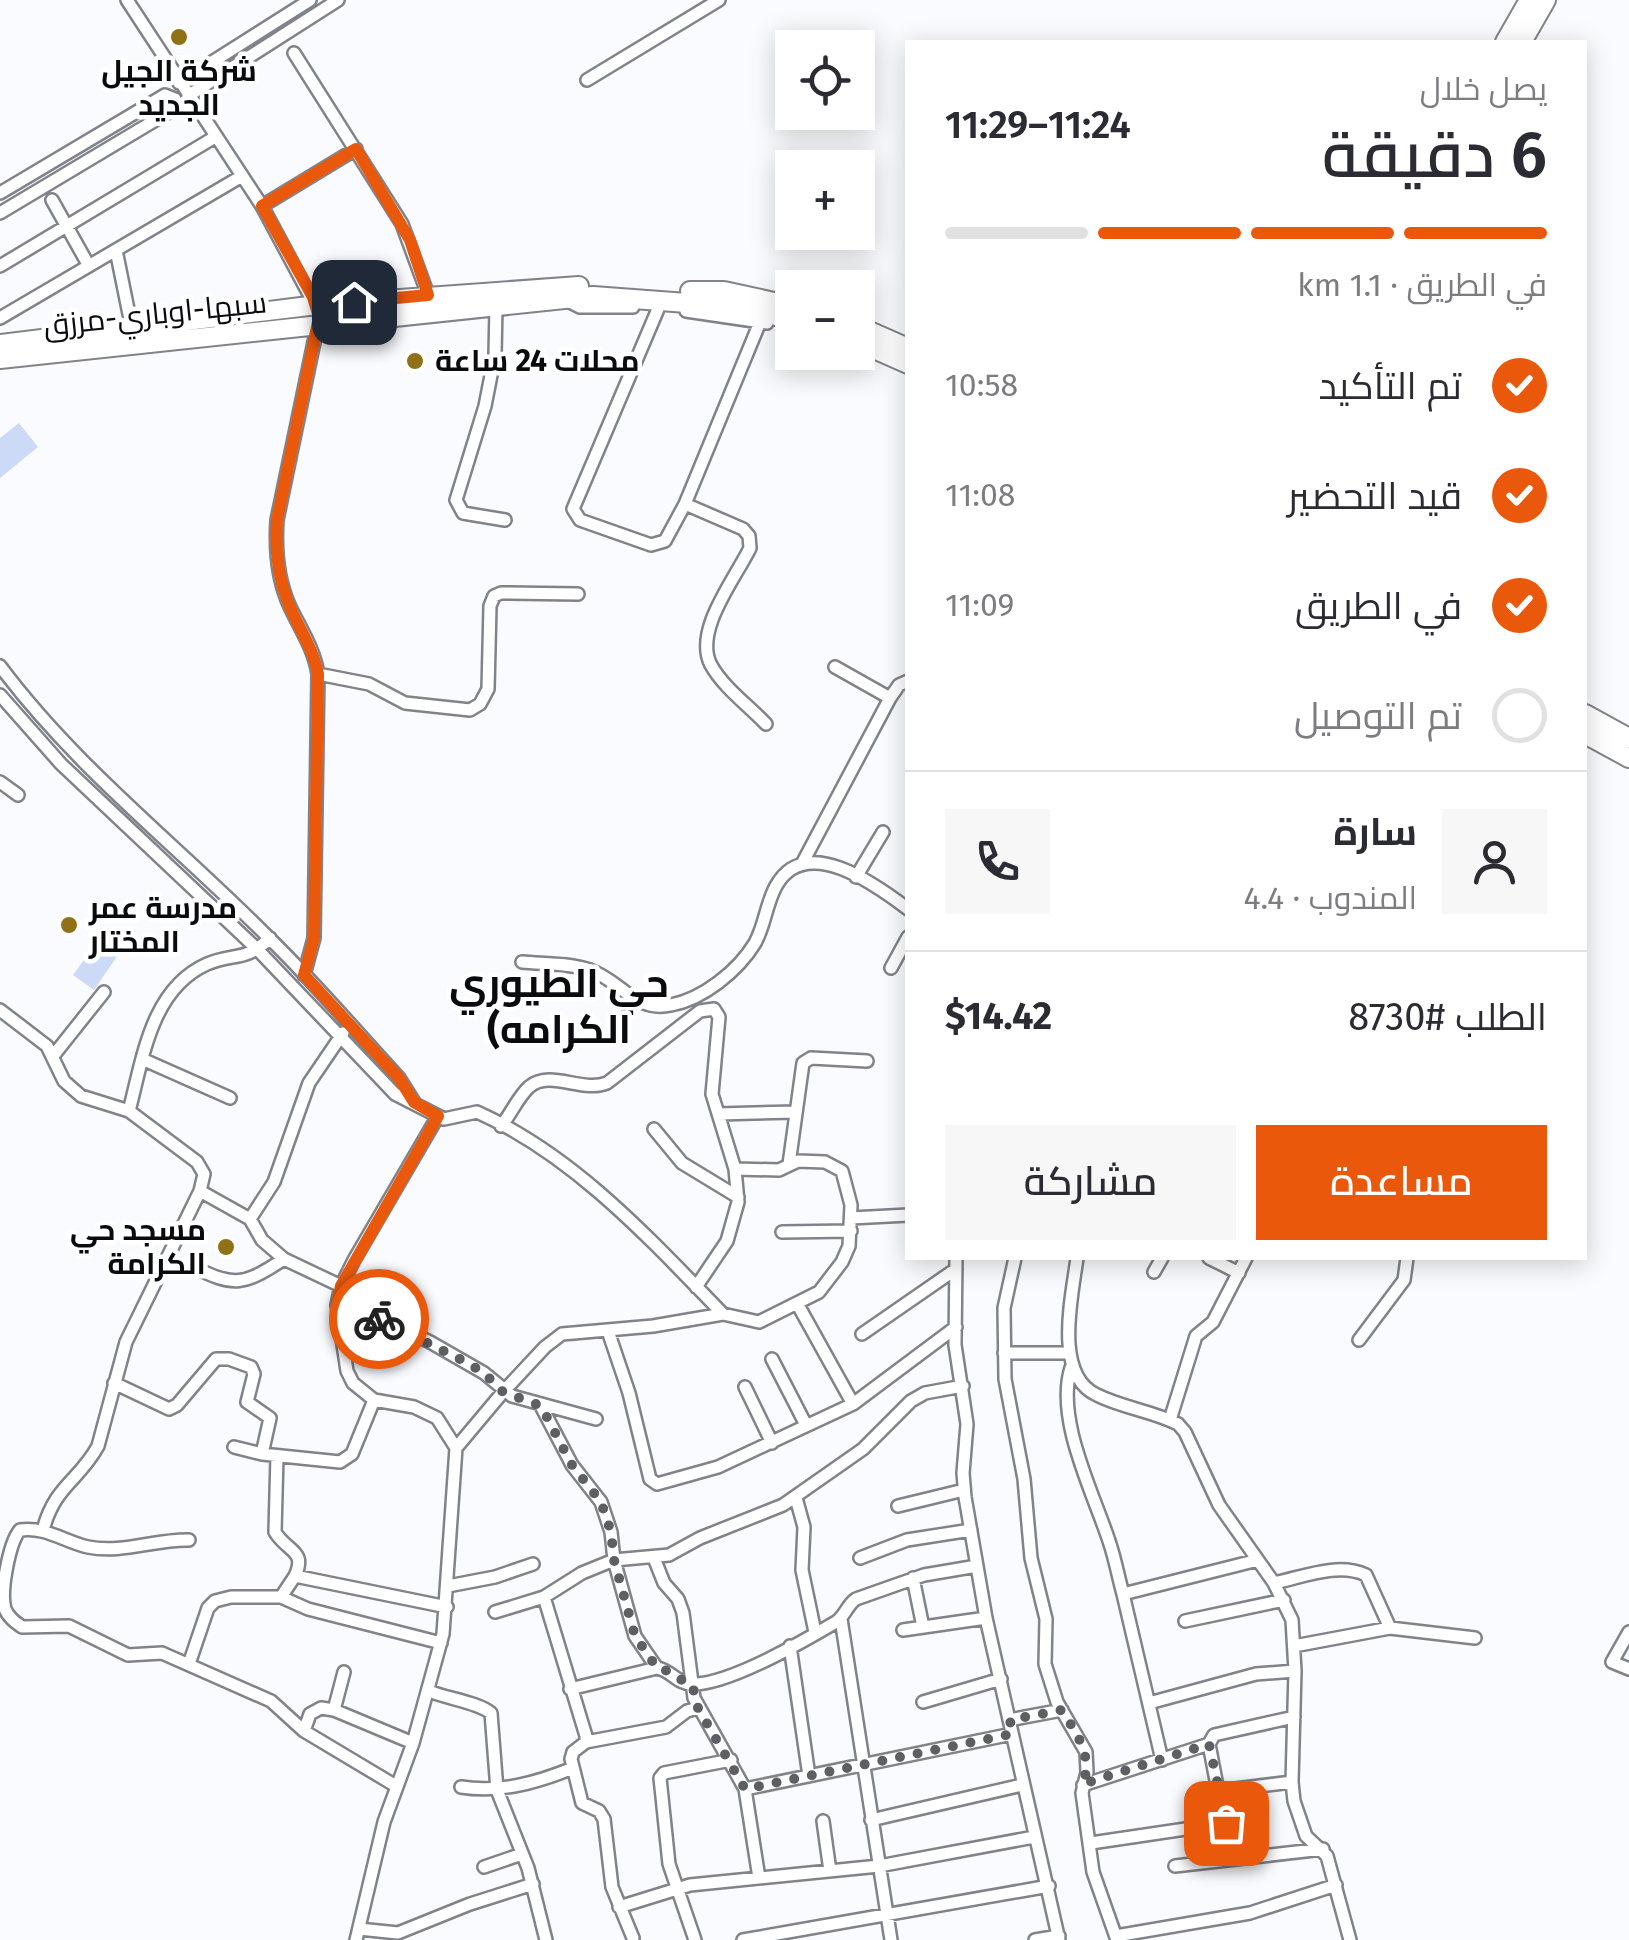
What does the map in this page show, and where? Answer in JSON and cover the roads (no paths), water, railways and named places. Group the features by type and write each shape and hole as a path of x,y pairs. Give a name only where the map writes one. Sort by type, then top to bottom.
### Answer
{"main road":[{"path":"1506,40 1529,0"},
{"path":"1523,40 1546,0"},
{"name":"سبها-اوباري-مرزق","path":"0,359 428,295 619,286 724,291 775,309"},
{"name":"سبها-اوباري-مرزق","path":"0,344 132,329 318,314 496,307 566,298 672,300 775,312"},
{"path":"875,333 905,347"},
{"path":"875,349 905,363"},
{"path":"1587,715 1629,738"},
{"path":"1587,735 1629,758"}],"street":[{"path":"127,0 262,206 318,314 276,540 280,580 309,642 318,674 314,938 304,975"},
{"path":"179,83 310,0"},
{"path":"587,80 719,0"},
{"path":"188,96 334,1"},
{"path":"294,52 410,240 428,295"},
{"path":"0,193 162,97 170,95 174,99 174,109 0,214"},
{"path":"0,266 215,137"},
{"path":"262,206 356,149"},
{"path":"37,171 46,186"},
{"path":"0,318 242,176"},
{"path":"52,200 89,266"},
{"path":"116,250 132,329"},
{"path":"566,298 580,307 658,309 775,323"},
{"path":"496,307 495,355 485,406 456,500 463,514 505,520"},
{"path":"658,309 574,514 580,520 655,546 667,538 685,504 760,322"},
{"path":"685,504 743,529 749,536 750,548 710,623 706,646 713,669 766,724"},
{"path":"318,674 369,684 406,703 470,710 480,704 488,689 490,606 494,596 578,594"},
{"path":"0,666 96,775 270,938 404,1084 414,1102"},
{"path":"835,667 890,698"},
{"path":"522,962 590,970 644,1004 676,1004 712,986 736,967 760,932 777,884 789,870 804,862 890,698 905,682"},
{"path":"0,694 60,764 257,949 395,1094 452,1119 472,1110 544,1151 618,1206 723,1314"},
{"path":"0,782 18,795"},
{"path":"856,877 883,832"},
{"path":"804,862 830,865 905,906"},
{"path":"128,1110 153,1023 175,988 208,964 247,956 270,938"},
{"path":"891,968 905,942"},
{"path":"53,1056 104,992"},
{"path":"501,1126 528,1088 536,1083 554,1081 591,1087 607,1083 700,1010 709,1008 720,1017 711,1083 713,1104 735,1169 738,1196 727,1242 696,1287"},
{"path":"0,1010 48,1046 64,1082 81,1096 128,1110 200,1165 204,1180 126,1342 98,1446 54,1500 42,1530"},
{"path":"250,1220 274,1182 309,1084 350,1024"},
{"path":"142,1059 230,1098"},
{"path":"790,1164 801,1068 806,1060 867,1061"},
{"path":"718,1114 796,1112"},
{"path":"438,1116 341,1286 337,1304 347,1371 353,1383 374,1400 414,1407 436,1418 456,1448"},
{"path":"654,1129 682,1163 738,1196"},
{"path":"533,1884 398,1933 357,1935 384,1822 430,1691 441,1643 447,1607 456,1448 553,1339 573,1332 723,1314 759,1322 818,1292 849,1246 850,1191 842,1170 825,1162 798,1161 778,1170 735,1169"},
{"path":"200,1191 250,1220 262,1240 284,1260 341,1286"},
{"path":"782,1232 905,1215"},
{"path":"192,1266 236,1283 255,1278 284,1260"},
{"path":"1016,1260 1004,1308 1004,1379 1024,1479 1031,1558 1046,1619 1045,1664 1062,1710 1086,1752 1083,1784 1093,1872 1116,1938 1250,1913 1336,1885"},
{"path":"1077,1260 1068,1353 1068,1416 1111,1545 1162,1760"},
{"path":"1154,1272 1161,1260"},
{"path":"1214,1260 1239,1274"},
{"path":"1170,1420 1196,1336 1213,1322 1245,1260"},
{"path":"1359,1340 1401,1286 1407,1274 1407,1260"},
{"path":"956,1263 955,1344 967,1424 964,1490 986,1618 1059,1938 1035,1940"},
{"path":"862,1334 956,1263"},
{"path":"337,1304 430,1342 484,1373 503,1392 596,1420"},
{"path":"798,1305 853,1404"},
{"path":"608,1330 653,1483 704,1472 853,1404 956,1326"},
{"path":"1004,1353 1068,1353"},
{"path":"114,1383 169,1409 176,1406 216,1359 229,1359 252,1368 247,1402 270,1418 262,1454"},
{"path":"772,1359 806,1426"},
{"path":"1071,1368 1094,1394 1170,1420 1185,1432 1219,1505 1284,1600 1292,1620 1294,1646 1292,1782 1302,1828 1323,1849 1350,1940"},
{"path":"744,1386 772,1443"},
{"path":"494,1612 544,1597 582,1572 614,1560 669,1555 796,1498 863,1449 911,1401 925,1393 963,1386"},
{"path":"234,1447 330,1463 346,1459 352,1454 374,1400"},
{"path":"541,1406 572,1465 601,1502 635,1636 657,1668"},
{"path":"277,1456 274,1522 278,1537 299,1556 300,1565 281,1597"},
{"path":"898,1506 964,1490"},
{"path":"796,1498 804,1528 802,1570 814,1632"},
{"path":"189,1540 103,1548 42,1530 20,1530 11,1546 3,1596 5,1610 11,1619 30,1628 78,1628 118,1652 138,1656 162,1652 189,1664 271,1701 304,1731 396,1786"},
{"path":"860,1558 897,1542 971,1530"},
{"path":"654,1558 682,1613 698,1708 745,1789 759,1878"},
{"path":"1122,1594 1258,1560"},
{"path":"448,1586 495,1577 533,1564"},
{"path":"570,1688 657,1668 692,1684 735,1673 840,1619 856,1599 913,1578 976,1566"},
{"path":"1274,1583 1341,1569 1354,1570 1366,1575 1390,1628"},
{"path":"295,1576 447,1607"},
{"path":"913,1578 922,1627"},
{"path":"189,1664 203,1617 215,1602 231,1597 281,1597 308,1609 441,1643"},
{"path":"544,1597 586,1742"},
{"path":"1184,1621 1284,1600"},
{"path":"903,1630 986,1618"},
{"path":"840,1619 891,1940"},
{"path":"1294,1646 1390,1628 1475,1638"},
{"path":"1629,1632 1624,1650 1612,1662 1629,1670"},
{"path":"790,1646 809,1776"},
{"path":"1149,1703 1256,1674 1295,1671"},
{"path":"334,1710 344,1672"},
{"path":"923,1702 1001,1680"},
{"path":"430,1691 491,1712 497,1790 533,1884 544,1940"},
{"path":"633,1938 612,1887 604,1819 582,1802 573,1752 586,1742 666,1726 698,1708"},
{"path":"304,1731 315,1710 334,1710 413,1743"},
{"path":"1010,1720 1062,1710"},
{"path":"1236,1859 1209,1744 1214,1734 1294,1716"},
{"path":"745,1789 1012,1734"},
{"path":"1083,1784 1209,1744"},
{"path":"694,1940 667,1855 660,1778 664,1773 731,1760"},
{"path":"461,1787 497,1790 573,1768"},
{"path":"1218,1791 1292,1782"},
{"path":"870,1820 1022,1785"},
{"path":"823,1822 830,1871"},
{"path":"1091,1843 1226,1823"},
{"path":"619,1908 676,1888 879,1866 1034,1837"},
{"path":"1175,1866 1323,1849"},
{"path":"484,1867 522,1854"},
{"path":"742,1940 1049,1886"}],"place":[{"name":"شركة الجيل الجديد","path":"179,37"},
{"name":"محلات 24 ساعة","path":"415,361"},
{"name":"مدرسة عمر المختار","path":"69,925"},
{"name":"مسجد حي الكرامة","path":"226,1247"}],"district":[{"name":"حي الطيوري (الكرامه","path":"559,1007"}]}
